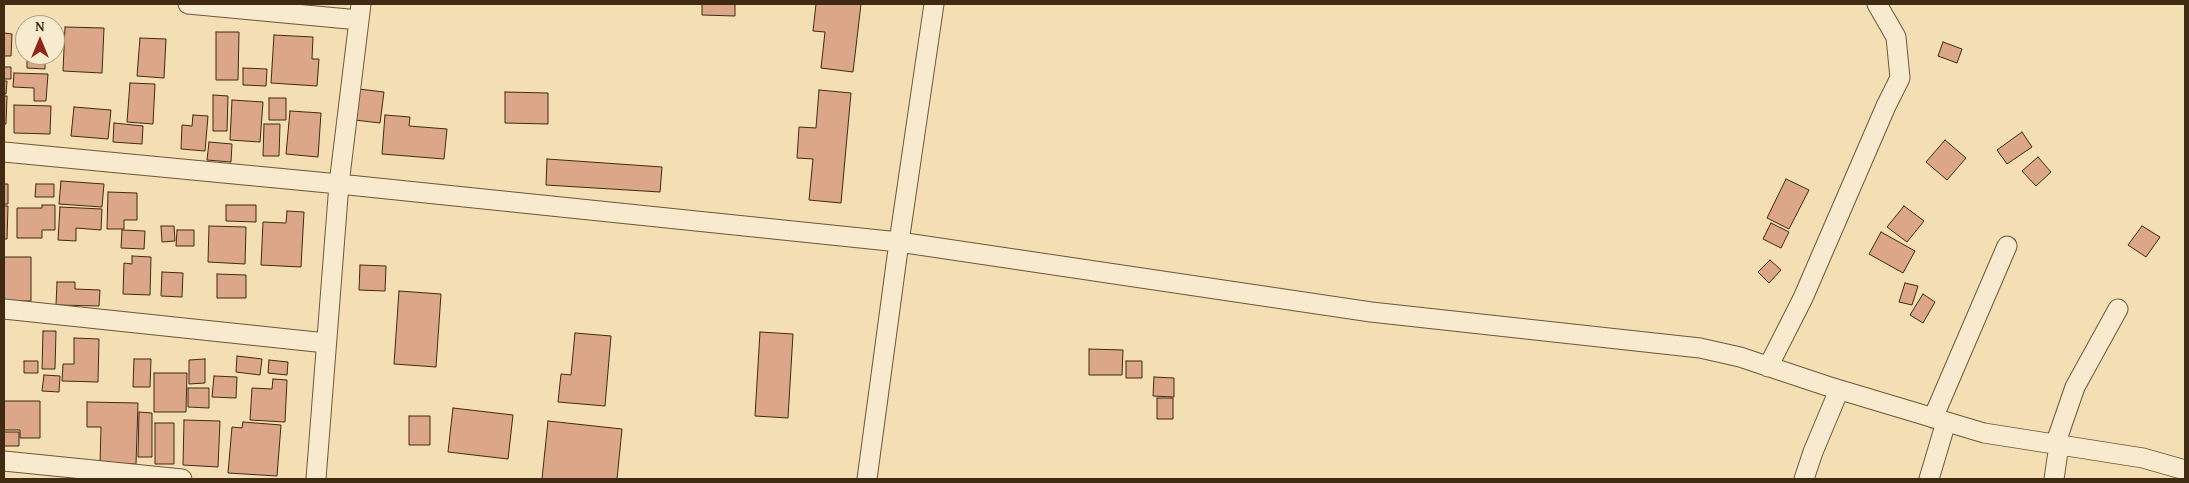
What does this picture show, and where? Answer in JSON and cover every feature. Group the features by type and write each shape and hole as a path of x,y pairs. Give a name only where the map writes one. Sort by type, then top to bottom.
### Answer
{"street":[{"path":"188,4 360,12 340,184 316,479"},
{"path":"867,479 934,4"},
{"path":"1768,366 1803,298 1886,106 1900,78 1896,37 1877,4"},
{"path":"4,152 340,184 899,242 1371,312 1700,348 1740,357 1839,390 1984,433 2143,458 2185,470"},
{"path":"1929,479 1939,420 2007,246"},
{"path":"4,309 326,343"},
{"path":"2054,479 2057,445 2075,387 2118,309"},
{"path":"1804,479 1813,452 1839,390"},
{"path":"4,461 182,479"}],"building":[{"path":"702,4 735,4 735,16 702,15"},
{"path":"816,4 861,4 853,72 821,68 825,32 813,31"},
{"path":"65,27 104,28 102,73 63,71 63,65 65,65"},
{"path":"216,32 239,32 238,80 216,80"},
{"path":"4,33 12,34 11,56 4,56"},
{"path":"274,35 313,37 312,59 319,59 317,86 271,83"},
{"path":"140,38 166,39 164,78 137,76"},
{"path":"1943,42 1962,49 1957,63 1938,56"},
{"path":"27,65 45,65 45,69 27,68"},
{"path":"4,67 11,67 11,79 4,79"},
{"path":"243,68 267,69 266,86 243,85"},
{"path":"14,73 48,74 46,101 34,101 34,88 13,87"},
{"path":"4,81 7,81 6,94 4,94"},
{"path":"130,83 155,84 153,124 127,122"},
{"path":"359,89 384,92 380,123 355,120"},
{"path":"819,90 851,93 841,203 809,200 813,159 797,158 799,127 816,128"},
{"path":"505,92 548,93 548,124 505,123"},
{"path":"213,95 228,96 227,131 213,131"},
{"path":"4,96 7,96 6,124 4,124"},
{"path":"269,98 286,98 286,120 269,120"},
{"path":"232,100 263,102 260,142 230,140"},
{"path":"14,105 51,106 50,134 14,133"},
{"path":"74,107 111,110 108,139 71,136"},
{"path":"290,111 321,113 318,157 286,154"},
{"path":"193,115 208,116 205,151 181,149 182,125 192,126"},
{"path":"385,115 410,117 409,126 447,129 444,159 382,154"},
{"path":"114,123 143,126 142,144 113,142"},
{"path":"264,124 280,124 279,156 263,156"},
{"path":"2022,132 2032,147 2007,164 1997,150"},
{"path":"1945,140 1966,158 1947,180 1926,162"},
{"path":"209,142 232,144 231,162 207,160"},
{"path":"2038,157 2051,172 2036,186 2022,171"},
{"path":"547,159 662,167 660,192 546,185"},
{"path":"1786,179 1809,190 1789,229 1767,218"},
{"path":"61,181 104,184 102,207 59,204"},
{"path":"4,184 8,184 8,204 4,204"},
{"path":"36,184 54,184 54,197 35,197"},
{"path":"108,192 137,193 137,220 124,220 124,229 107,229"},
{"path":"42,205 55,205 55,230 42,230 42,238 17,238 17,208 42,208"},
{"path":"226,205 256,205 256,222 226,221"},
{"path":"4,206 8,206 7,239 4,239"},
{"path":"1904,206 1924,221 1907,242 1887,227"},
{"path":"60,207 102,209 101,230 76,228 76,241 58,240"},
{"path":"287,211 304,212 301,267 261,265 263,222 286,223"},
{"path":"1771,223 1789,232 1781,248 1763,239"},
{"path":"161,226 174,226 175,241 162,242"},
{"path":"209,226 246,227 245,264 208,262"},
{"path":"2142,226 2160,237 2146,257 2128,245"},
{"path":"122,230 145,231 144,249 121,248"},
{"path":"177,230 194,230 194,246 176,246"},
{"path":"1881,232 1915,251 1903,273 1869,254"},
{"path":"132,256 151,257 150,295 123,294 124,263 132,264"},
{"path":"4,257 31,257 31,301 4,301"},
{"path":"1770,260 1781,270 1769,283 1758,272"},
{"path":"360,265 386,266 385,291 359,290"},
{"path":"162,272 183,273 182,297 161,296"},
{"path":"217,274 246,275 246,298 217,298"},
{"path":"57,282 75,282 75,289 100,290 99,306 56,305"},
{"path":"1905,283 1918,286 1912,305 1899,302"},
{"path":"399,291 441,294 436,367 394,364"},
{"path":"1923,294 1935,302 1923,323 1910,315"},
{"path":"43,331 56,331 55,369 42,369"},
{"path":"760,332 793,334 788,418 755,416"},
{"path":"575,333 611,336 605,406 558,402 561,374 571,375"},
{"path":"74,338 99,339 98,382 62,381 63,364 74,364"},
{"path":"1089,349 1123,350 1122,375 1089,375"},
{"path":"237,356 262,359 260,375 236,372"},
{"path":"134,359 151,359 150,387 133,387"},
{"path":"205,359 205,383 189,384 189,360"},
{"path":"269,360 288,362 287,375 268,373"},
{"path":"24,361 38,361 38,373 24,373"},
{"path":"1126,361 1142,361 1142,378 1126,378"},
{"path":"154,373 187,373 186,412 154,412"},
{"path":"44,375 60,376 59,392 42,391"},
{"path":"214,376 237,377 236,398 212,397"},
{"path":"1154,377 1174,378 1174,397 1153,396"},
{"path":"273,379 287,380 285,422 250,420 252,388 272,389"},
{"path":"188,388 209,388 209,408 188,407"},
{"path":"1157,398 1173,398 1173,419 1157,419"},
{"path":"4,401 40,401 40,438 20,438 20,430 4,430"},
{"path":"87,402 138,403 136,464 100,463 101,427 87,427"},
{"path":"453,408 513,415 508,459 448,452"},
{"path":"139,412 152,413 152,457 138,457"},
{"path":"409,416 430,416 430,445 409,445"},
{"path":"184,420 220,421 218,467 183,465"},
{"path":"548,421 622,429 617,479 542,479"},
{"path":"243,422 281,425 277,476 228,473 232,427 242,428"},
{"path":"155,423 174,423 174,464 155,464"},
{"path":"4,432 19,432 19,446 4,446"}]}
